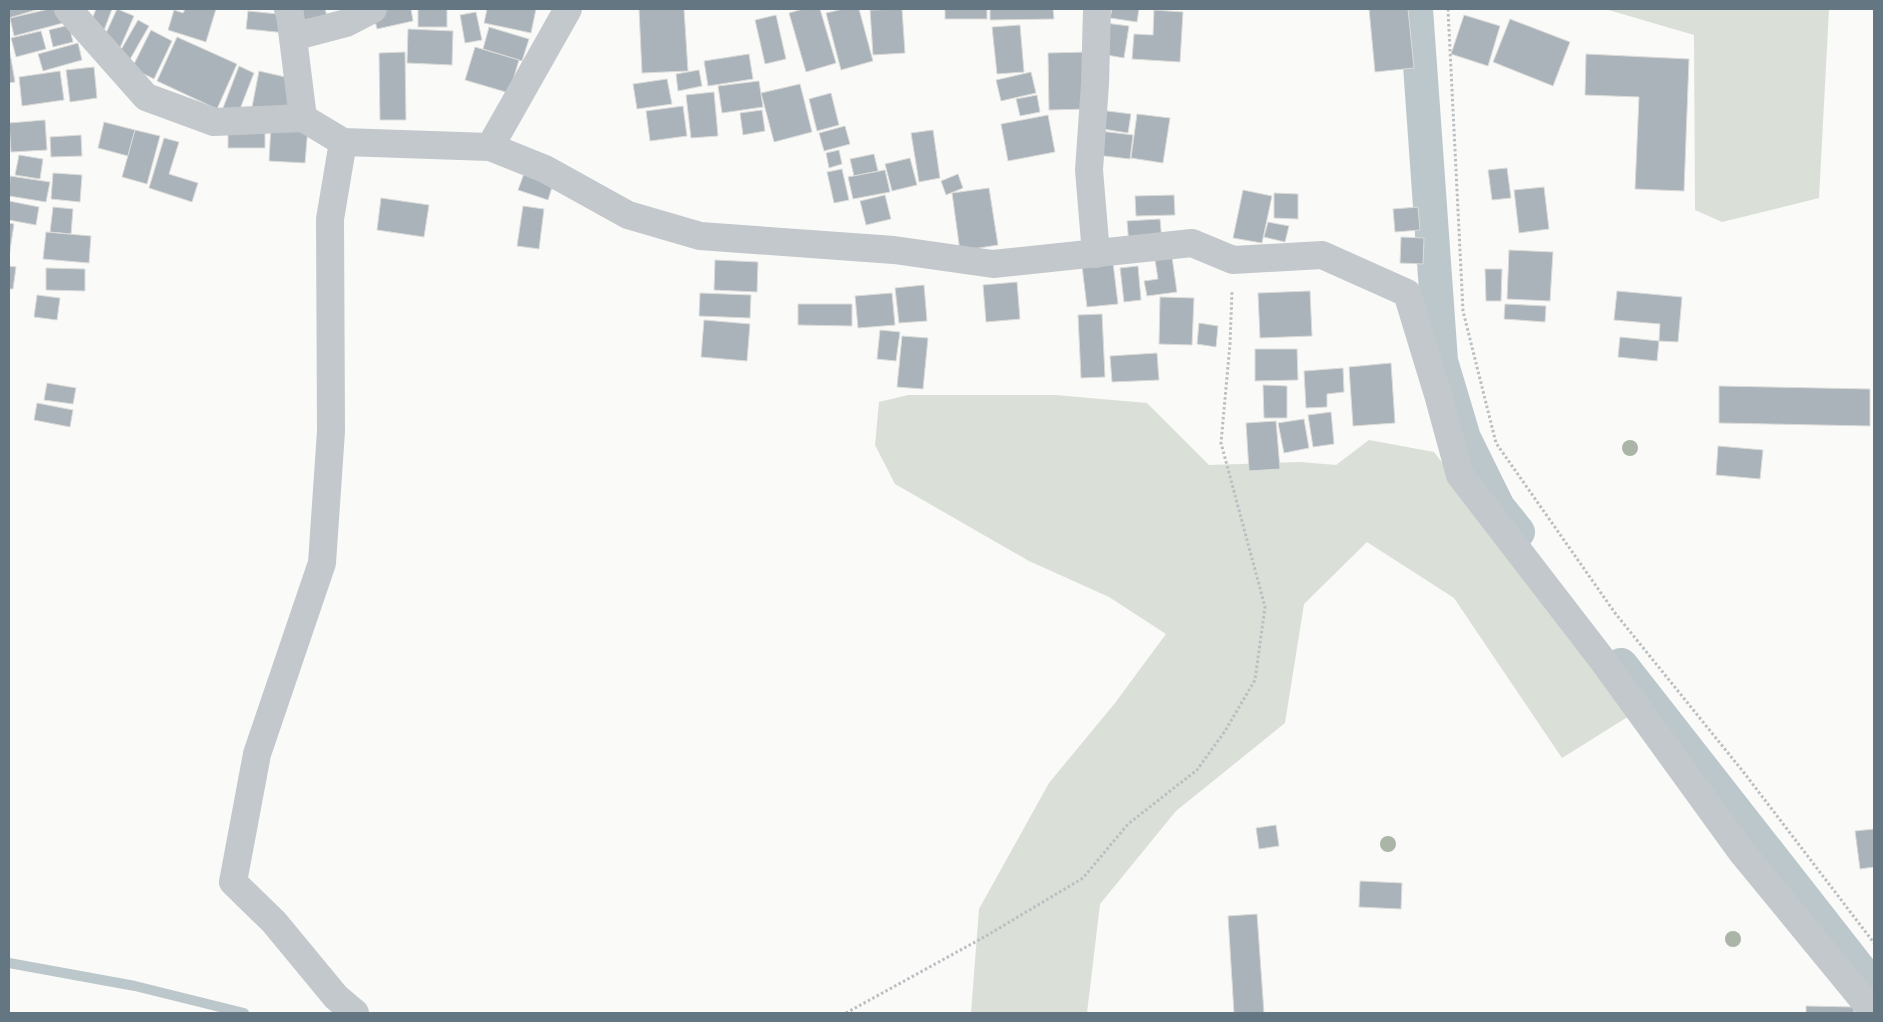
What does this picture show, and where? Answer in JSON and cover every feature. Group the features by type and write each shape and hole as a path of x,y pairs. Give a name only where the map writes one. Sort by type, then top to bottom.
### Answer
{"street":[{"path":"68,9 146,97 214,122 303,118 343,142 490,147 546,169 628,215 700,236 894,250 993,264 1192,243 1233,260 1322,255 1407,293 1440,398 1460,475 1604,662 1741,851 1874,1013"},
{"path":"288,9 303,118"},
{"path":"293,37 346,23 373,9"},
{"path":"490,147 568,9"},
{"path":"1096,254 1089,170 1095,84 1097,9"},
{"path":"343,142 330,219 331,431 322,563 258,754 233,882 274,922 336,997 355,1013"}],"path":[{"path":"1448,9 1463,311 1496,443 1615,612 1745,774 1874,943"},
{"path":"846,1013 986,936 1084,878 1128,824 1197,770 1225,732 1255,680 1265,608 1221,443 1230,344 1233,260"}],"shaded area":[{"path":"1605,9 1829,9 1819,198 1722,222 1695,210 1694,35"},
{"path":"908,395 1055,395 1147,403 1209,465 1300,462 1336,465 1369,440 1434,452 1634,713 1562,758 1454,598 1367,542 1304,604 1285,723 1176,811 1100,904 1087,1013 971,1013 979,909 1049,783 1115,703 1166,634 1109,597 1029,561 895,484 875,445 879,402"}],"building":[{"path":"9,9 39,9 9,18"},
{"path":"49,9 60,9 63,23 14,36 10,18"},
{"path":"96,9 112,9 103,33 89,27"},
{"path":"117,9 134,16 119,50 102,42"},
{"path":"185,9 216,9 206,42 168,30 174,10 183,13"},
{"path":"301,9 325,9 327,16 303,20"},
{"path":"389,9 411,9 413,21 377,29 373,12"},
{"path":"418,9 447,9 447,27 418,27"},
{"path":"487,9 536,9 531,33 484,23"},
{"path":"639,9 684,9 688,71 642,73"},
{"path":"803,9 820,9 836,63 806,72 789,13"},
{"path":"843,9 859,9 873,61 841,70 826,13"},
{"path":"902,9 905,53 873,55 870,10"},
{"path":"945,9 987,9 987,19 945,19"},
{"path":"990,9 1053,9 1054,19 990,20"},
{"path":"1112,9 1139,9 1137,22 1110,18"},
{"path":"1369,9 1408,9 1414,68 1375,72"},
{"path":"1154,10 1183,12 1180,62 1132,59 1134,34 1153,35"},
{"path":"248,11 288,15 286,33 246,29"},
{"path":"476,12 482,40 465,43 460,15"},
{"path":"776,15 786,59 765,64 755,20"},
{"path":"1464,15 1500,26 1488,66 1451,54"},
{"path":"1510,19 1570,42 1553,86 1493,62"},
{"path":"138,20 149,26 129,61 118,55"},
{"path":"1105,23 1129,26 1124,58 1101,54"},
{"path":"69,25 73,42 53,47 49,30"},
{"path":"1020,25 1024,72 997,74 992,27"},
{"path":"489,27 529,39 522,61 483,49"},
{"path":"408,29 453,31 452,65 407,63"},
{"path":"151,30 172,41 154,79 132,68"},
{"path":"41,31 46,49 16,57 11,38"},
{"path":"177,37 237,64 217,109 157,81"},
{"path":"78,43 82,60 43,71 38,54"},
{"path":"9,47 15,82 9,83"},
{"path":"475,47 519,60 509,93 465,80"},
{"path":"405,52 406,120 380,120 379,53"},
{"path":"1088,52 1089,109 1049,110 1048,53"},
{"path":"749,54 753,79 708,86 704,61"},
{"path":"1586,54 1689,59 1684,191 1635,189 1639,97 1585,95"},
{"path":"239,66 254,73 238,114 223,108"},
{"path":"94,67 97,98 70,102 66,70"},
{"path":"699,70 702,86 678,91 676,74"},
{"path":"60,71 64,100 22,106 19,77"},
{"path":"259,71 294,79 286,114 252,107"},
{"path":"1031,72 1036,93 1001,101 996,80"},
{"path":"667,79 672,104 637,109 633,84"},
{"path":"759,81 763,107 722,113 718,86"},
{"path":"800,84 812,132 774,142 761,93"},
{"path":"714,92 718,136 691,138 686,95"},
{"path":"831,93 839,125 817,131 809,99"},
{"path":"1037,95 1040,112 1020,116 1016,99"},
{"path":"683,106 687,136 650,141 646,111"},
{"path":"762,110 765,131 743,135 740,113"},
{"path":"1100,110 1131,114 1128,133 1097,128"},
{"path":"1137,114 1170,118 1163,163 1131,158"},
{"path":"1048,115 1055,152 1008,161 1001,124"},
{"path":"45,120 47,150 11,152 9,123"},
{"path":"104,122 135,130 128,156 98,148"},
{"path":"271,124 308,127 305,163 269,161"},
{"path":"265,126 265,148 228,148 228,127"},
{"path":"845,126 850,144 824,151 819,133"},
{"path":"135,130 160,136 147,184 122,177"},
{"path":"933,130 940,178 919,182 911,133"},
{"path":"1100,131 1133,135 1130,159 1096,155"},
{"path":"81,135 82,156 51,157 50,137"},
{"path":"164,138 179,142 169,174 198,183 192,202 149,188"},
{"path":"839,150 842,164 829,168 826,153"},
{"path":"874,154 878,171 854,176 850,159"},
{"path":"19,155 43,159 40,179 15,175"},
{"path":"910,158 917,185 892,191 885,164"},
{"path":"526,168 555,178 548,200 518,190"},
{"path":"1507,168 1511,198 1492,200 1488,170"},
{"path":"842,169 849,200 834,203 827,172"},
{"path":"885,170 890,192 853,199 848,177"},
{"path":"53,173 82,175 80,202 51,199"},
{"path":"958,174 963,188 946,195 941,181"},
{"path":"10,176 50,182 46,202 9,196"},
{"path":"1544,187 1549,229 1519,233 1514,190"},
{"path":"989,188 998,245 960,251 952,193"},
{"path":"1243,190 1272,196 1262,243 1233,238"},
{"path":"1274,193 1298,194 1298,219 1274,218"},
{"path":"885,195 891,219 866,225 860,201"},
{"path":"1174,195 1175,215 1136,216 1135,196"},
{"path":"381,198 429,205 424,237 377,230"},
{"path":"9,201 39,207 36,225 9,220"},
{"path":"523,206 544,209 539,249 517,246"},
{"path":"53,207 73,209 71,234 50,232"},
{"path":"1418,207 1420,230 1395,232 1393,209"},
{"path":"1160,219 1162,241 1129,244 1127,221"},
{"path":"1268,222 1289,226 1285,242 1264,237"},
{"path":"9,223 14,224 9,257"},
{"path":"46,232 91,236 89,263 43,259"},
{"path":"1401,237 1424,238 1423,264 1400,263"},
{"path":"1509,250 1553,252 1550,301 1507,299"},
{"path":"1172,257 1177,292 1147,296 1144,281 1158,279 1155,260"},
{"path":"715,260 758,262 757,292 714,290"},
{"path":"1113,263 1118,304 1087,307 1082,266"},
{"path":"9,266 16,267 13,289 9,289"},
{"path":"1138,266 1141,300 1124,302 1120,268"},
{"path":"46,268 85,269 85,291 46,290"},
{"path":"1485,269 1502,269 1501,301 1486,301"},
{"path":"1017,282 1020,319 986,322 983,285"},
{"path":"924,285 927,321 899,323 895,288"},
{"path":"1310,291 1312,336 1260,338 1258,293"},
{"path":"1617,291 1682,297 1678,342 1659,341 1660,324 1614,320"},
{"path":"700,293 751,295 750,318 699,316"},
{"path":"892,293 895,325 858,328 855,296"},
{"path":"37,295 60,298 57,320 34,317"},
{"path":"1160,297 1194,298 1192,345 1159,344"},
{"path":"798,304 852,304 852,326 798,325"},
{"path":"1505,304 1546,306 1545,322 1504,319"},
{"path":"1102,314 1105,377 1081,378 1078,315"},
{"path":"704,320 750,324 747,361 701,357"},
{"path":"1199,323 1218,326 1216,347 1197,344"},
{"path":"880,330 900,332 896,361 877,359"},
{"path":"902,336 928,338 923,389 897,387"},
{"path":"1620,337 1659,341 1657,361 1618,357"},
{"path":"1255,349 1297,349 1298,380 1255,381"},
{"path":"1157,353 1159,380 1112,382 1110,356"},
{"path":"1391,363 1395,423 1353,426 1349,367"},
{"path":"1343,368 1344,392 1327,394 1327,407 1306,408 1304,371"},
{"path":"47,383 76,388 73,404 44,400"},
{"path":"1263,385 1287,386 1287,418 1264,418"},
{"path":"1719,386 1870,389 1870,426 1719,423"},
{"path":"37,403 73,410 70,427 34,420"},
{"path":"1331,412 1334,444 1313,447 1308,415"},
{"path":"1304,419 1309,448 1284,453 1278,423"},
{"path":"1276,421 1280,469 1249,471 1246,423"},
{"path":"1718,446 1763,450 1760,479 1716,475"},
{"path":"1276,825 1279,846 1259,849 1256,828"},
{"path":"1874,829 1874,867 1860,869 1855,831"},
{"path":"1360,881 1402,883 1401,909 1359,907"},
{"path":"1257,914 1264,1013 1234,1013 1228,916"},
{"path":"1806,1006 1854,1007 1854,1013 1806,1013"}],"waterway":[{"path":"1416,9 1441,361 1464,438 1498,507 1518,532"},
{"path":"1621,665 1874,988"},
{"path":"9,963 135,986 244,1013"}]}
